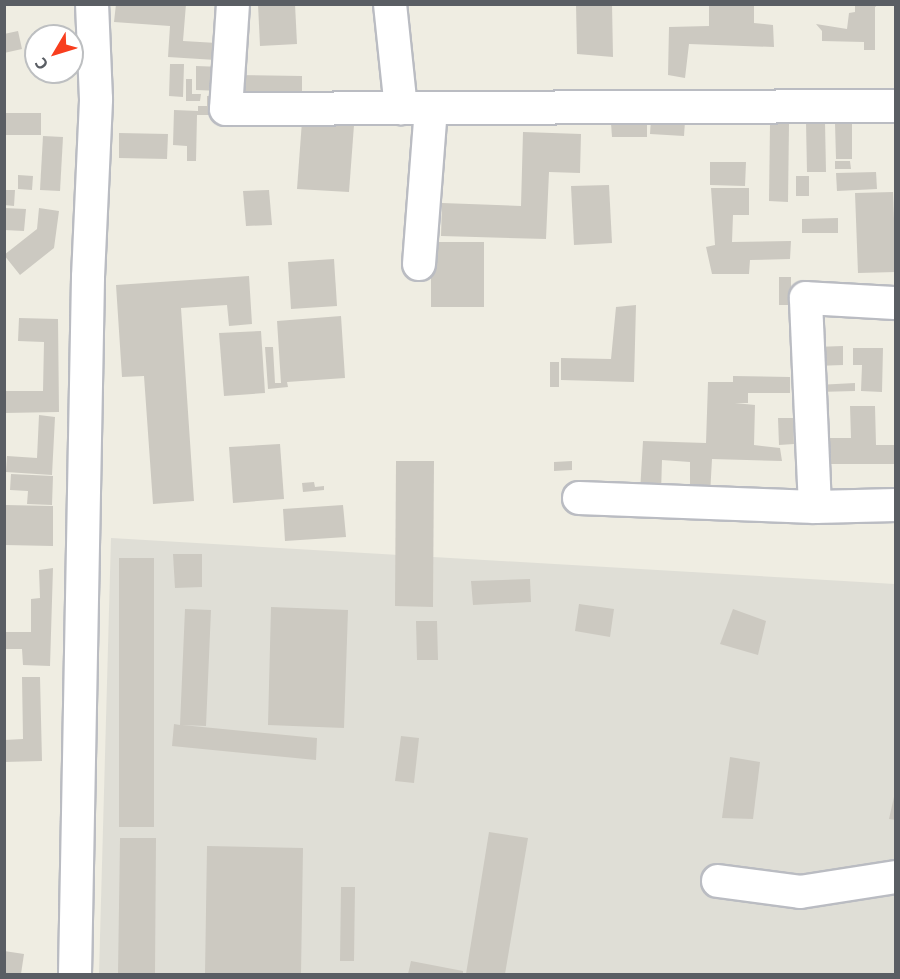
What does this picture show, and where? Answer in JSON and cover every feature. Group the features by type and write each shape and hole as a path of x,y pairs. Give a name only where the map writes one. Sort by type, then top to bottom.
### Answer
{"street":[{"path":"75,975 88,278 96,99 92,4"},
{"path":"233,4 226,109 896,106"},
{"path":"390,4 416,108 418,264"},
{"path":"815,507 806,298 896,303"},
{"path":"579,498 815,507 896,505"},
{"path":"717,881 800,892 896,877"}],"shaded area":[{"path":"111,538 895,584 895,974 99,974"}],"building":[{"path":"116,4 186,4 183,41 217,43 216,60 168,57 170,26 114,22"},
{"path":"258,4 295,4 297,44 260,46"},
{"path":"576,4 612,4 613,57 577,54"},
{"path":"709,4 754,4 754,23 773,25 774,47 689,44 685,78 668,75 669,27 709,26"},
{"path":"855,4 879,4 875,7 875,50 864,50 864,42 822,41 822,31 816,24 847,29 849,13 855,12"},
{"path":"18,31 22,49 4,53 4,34"},
{"path":"170,64 184,64 183,97 169,96"},
{"path":"196,66 223,67 222,91 196,90"},
{"path":"229,75 302,76 302,96 229,94"},
{"path":"186,79 192,79 192,94 201,94 200,101 186,101"},
{"path":"207,96 217,96 216,115 197,115 196,161 187,161 187,146 173,145 174,110 198,111 198,106 207,106"},
{"path":"4,113 41,113 41,135 4,135"},
{"path":"651,119 685,121 684,136 650,134"},
{"path":"302,121 354,125 349,192 297,189"},
{"path":"806,122 825,122 826,172 807,172"},
{"path":"611,123 647,123 647,137 612,137"},
{"path":"835,123 852,123 852,159 836,159"},
{"path":"770,124 789,124 788,202 769,201"},
{"path":"523,132 581,134 580,173 549,172 546,239 441,236 442,203 521,206"},
{"path":"119,133 168,134 167,159 119,158"},
{"path":"43,136 63,137 60,191 40,190"},
{"path":"835,161 850,161 851,169 835,169"},
{"path":"710,162 746,162 745,186 710,185"},
{"path":"876,172 877,189 837,191 836,173"},
{"path":"18,175 33,176 32,190 18,189"},
{"path":"796,176 809,176 809,196 796,196"},
{"path":"609,185 612,243 574,245 571,186"},
{"path":"711,188 749,188 749,215 733,215 732,242 791,241 790,259 750,260 749,274 712,274 706,247 715,245"},
{"path":"4,190 15,190 14,206 4,205"},
{"path":"269,190 272,225 246,226 243,191"},
{"path":"893,192 896,272 858,273 855,193"},
{"path":"4,208 26,209 24,231 4,230"},
{"path":"39,208 59,211 54,248 20,275 4,255 37,229"},
{"path":"838,218 838,233 802,233 802,219"},
{"path":"431,242 484,242 484,307 431,307"},
{"path":"334,259 337,306 291,309 288,262"},
{"path":"249,276 252,324 229,326 227,305 181,308 194,501 153,504 144,376 122,377 116,285"},
{"path":"779,277 791,277 791,305 779,305"},
{"path":"636,305 634,382 561,380 561,358 611,359 616,307"},
{"path":"341,316 345,378 287,382 288,387 268,389 265,347 273,347 275,383 281,383 277,321"},
{"path":"19,318 58,319 59,412 4,413 4,391 43,391 44,342 18,341"},
{"path":"261,331 265,393 224,396 219,333"},
{"path":"843,346 843,365 815,366 815,347"},
{"path":"853,348 883,348 882,392 861,391 862,365 853,365"},
{"path":"550,362 559,362 559,387 550,387"},
{"path":"733,376 790,377 790,393 748,393 748,403 735,403 755,405 754,445 780,448 782,461 712,459 710,495 690,494 690,462 662,460 661,493 640,492 643,441 706,443 708,382 733,382"},
{"path":"855,383 855,391 818,392 817,385"},
{"path":"850,406 875,406 876,445 895,445 895,464 824,464 824,438 851,438"},
{"path":"39,415 55,417 52,475 6,472 7,456 37,458"},
{"path":"778,418 793,418 794,444 779,445"},
{"path":"280,444 284,499 233,503 229,447"},
{"path":"396,461 434,461 433,607 395,606"},
{"path":"572,461 572,470 554,471 554,462"},
{"path":"11,474 53,476 52,505 27,504 28,491 10,490"},
{"path":"314,482 315,487 324,486 324,490 303,492 302,483"},
{"path":"5,505 53,506 53,546 5,545"},
{"path":"343,505 346,537 285,541 283,509"},
{"path":"173,554 202,554 202,587 175,588"},
{"path":"119,558 154,558 154,827 119,827"},
{"path":"53,568 50,666 23,665 22,649 4,649 4,632 31,632 31,599 40,598 39,570"},
{"path":"530,579 531,602 473,605 471,581"},
{"path":"579,604 614,609 610,637 575,631"},
{"path":"271,607 348,610 344,728 268,725"},
{"path":"185,609 211,610 206,726 182,725 317,738 316,760 172,746 174,724 180,725"},
{"path":"733,609 766,621 758,655 720,644"},
{"path":"416,621 437,621 438,660 417,660"},
{"path":"22,677 40,677 42,761 4,762 4,740 23,739"},
{"path":"401,736 419,738 414,783 395,781"},
{"path":"730,757 760,762 753,819 722,818"},
{"path":"896,788 896,820 889,819"},
{"path":"489,832 528,838 505,974 466,974"},
{"path":"120,838 156,838 155,974 118,974"},
{"path":"207,846 303,848 301,974 205,974"},
{"path":"341,887 355,887 354,961 340,961"},
{"path":"4,951 24,954 21,974 4,974"},
{"path":"411,961 463,971 463,974 408,974"}]}
